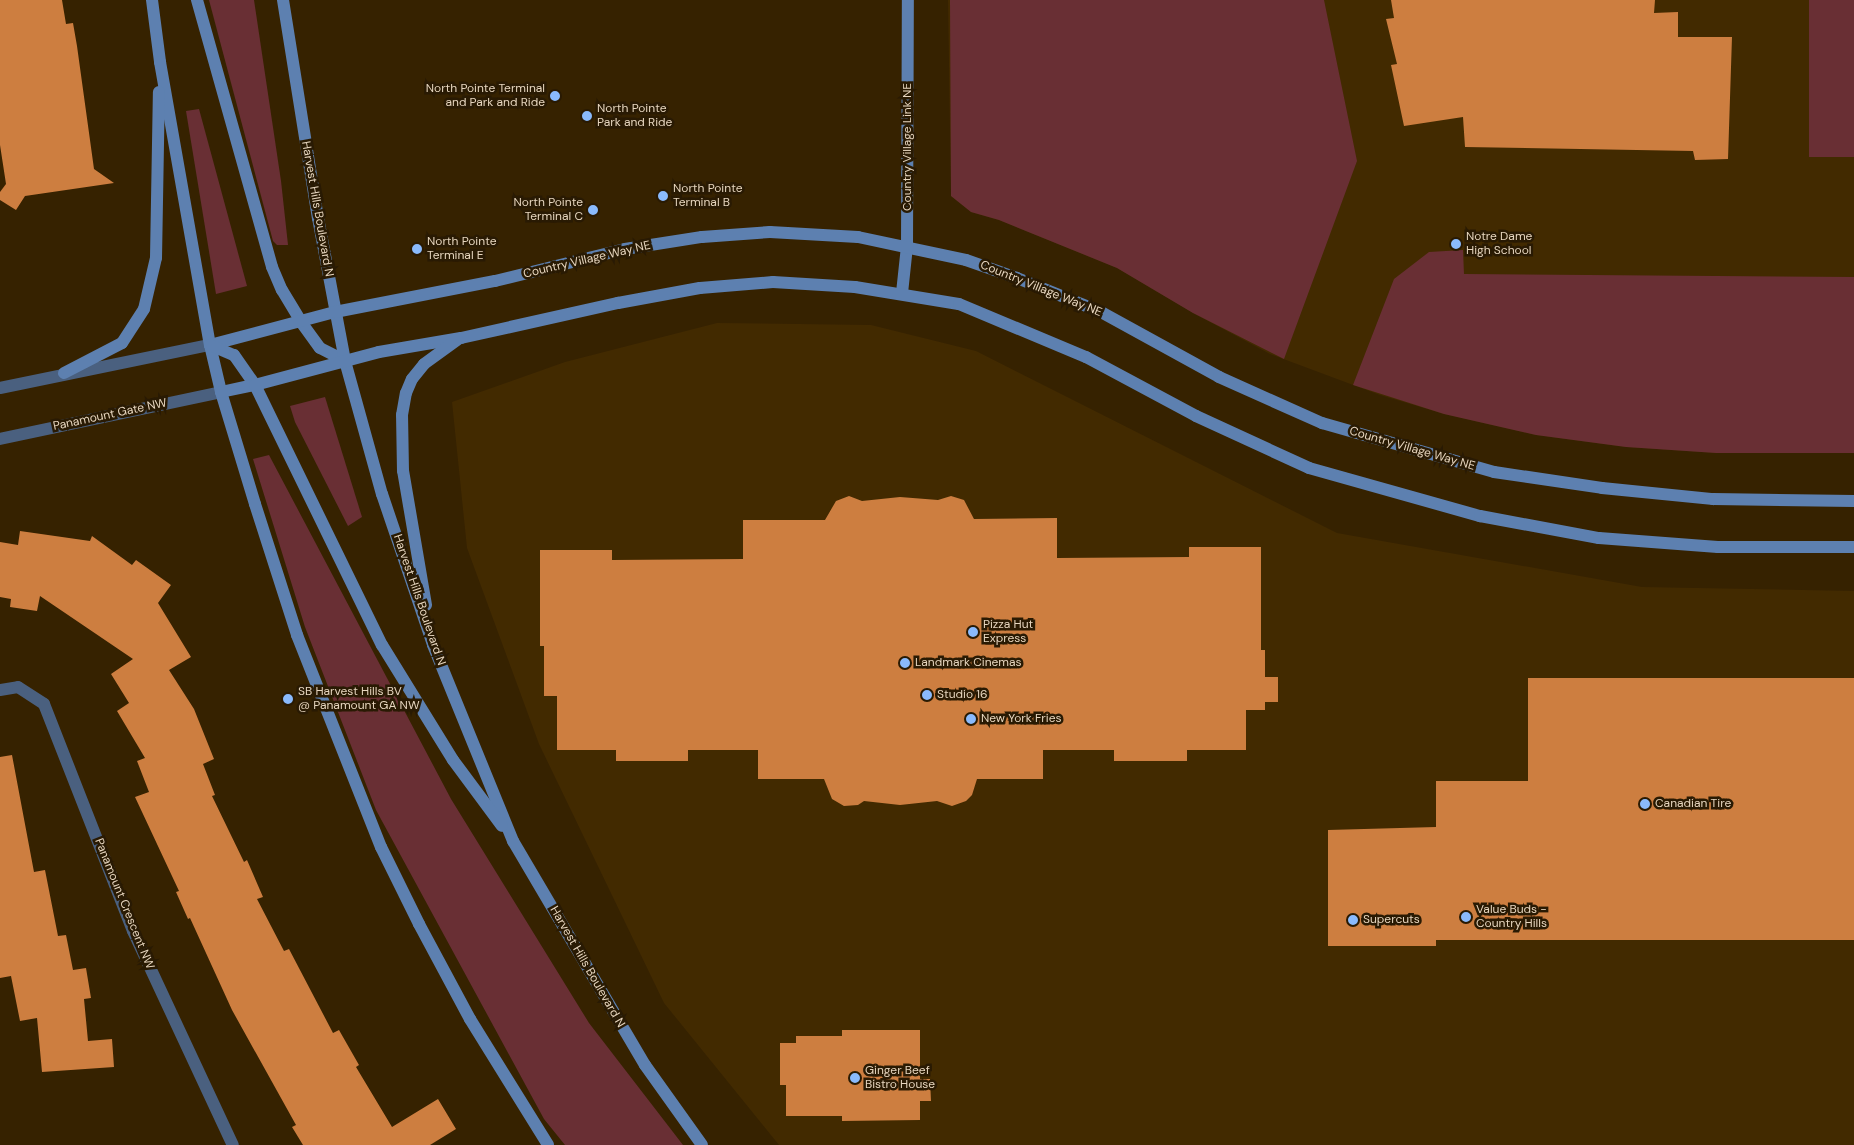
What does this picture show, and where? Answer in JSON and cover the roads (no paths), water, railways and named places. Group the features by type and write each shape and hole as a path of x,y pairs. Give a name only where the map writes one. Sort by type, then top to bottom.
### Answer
{"main road":[{"path":"152,0 160,62 210,345 221,392 297,635 381,847 470,1019 548,1145"},
{"path":"197,0 272,267 282,290 301,322 320,348 345,361"},
{"name":"Harvest Hills Boulevard N","path":"283,0 335,312 345,361 382,494 433,645 513,841 645,1065 702,1145"},
{"name":"Country Village Link NE","path":"902,293 907,246 908,0"},
{"path":"64,373 122,343 144,309 147,300 156,258 160,62"},
{"name":"Country Village Way NE","path":"210,345 335,312 495,281 625,249 702,237 770,232 858,237 966,260 1100,312 1219,376 1322,423 1494,472 1602,488 1713,499 1854,501"},
{"path":"221,392 255,385 379,352 461,338 618,303 700,288 772,282 856,287 902,293 959,304 1086,357 1196,416 1309,468 1480,516 1599,538 1718,547 1854,547"},
{"path":"433,645 403,470 402,415 406,393 412,378 424,364 461,338"},
{"path":"210,345 234,355 255,385 382,645 453,760 513,841"}],"street":[{"path":"0,388 64,373 210,345"},
{"name":"Panamount Gate NW","path":"0,439 221,392"},
{"name":"Panamount Crescent NW","path":"0,690 18,687 44,704 133,931 233,1145"}],"place":[{"name":"North Pointe Terminal and Park and Ride","path":"555,96"},
{"name":"North Pointe Park and Ride","path":"587,116"},
{"name":"North Pointe Terminal B","path":"663,196"},
{"name":"North Pointe Terminal C","path":"593,210"},
{"name":"Notre Dame High School","path":"1456,244"},
{"name":"North Pointe Terminal E","path":"417,249"},
{"name":"Pizza Hut Express","path":"973,632"},
{"name":"Landmark Cinemas","path":"905,663"},
{"name":"Studio 16","path":"927,695"},
{"name":"SB Harvest Hills BV @ Panamount GA NW","path":"288,699"},
{"name":"New York Fries","path":"971,719"},
{"name":"Canadian Tire","path":"1645,804"},
{"name":"Value Buds - Country Hills","path":"1466,917"},
{"name":"Supercuts","path":"1353,920"},
{"name":"Ginger Beef Bistro House","path":"855,1078"}]}
